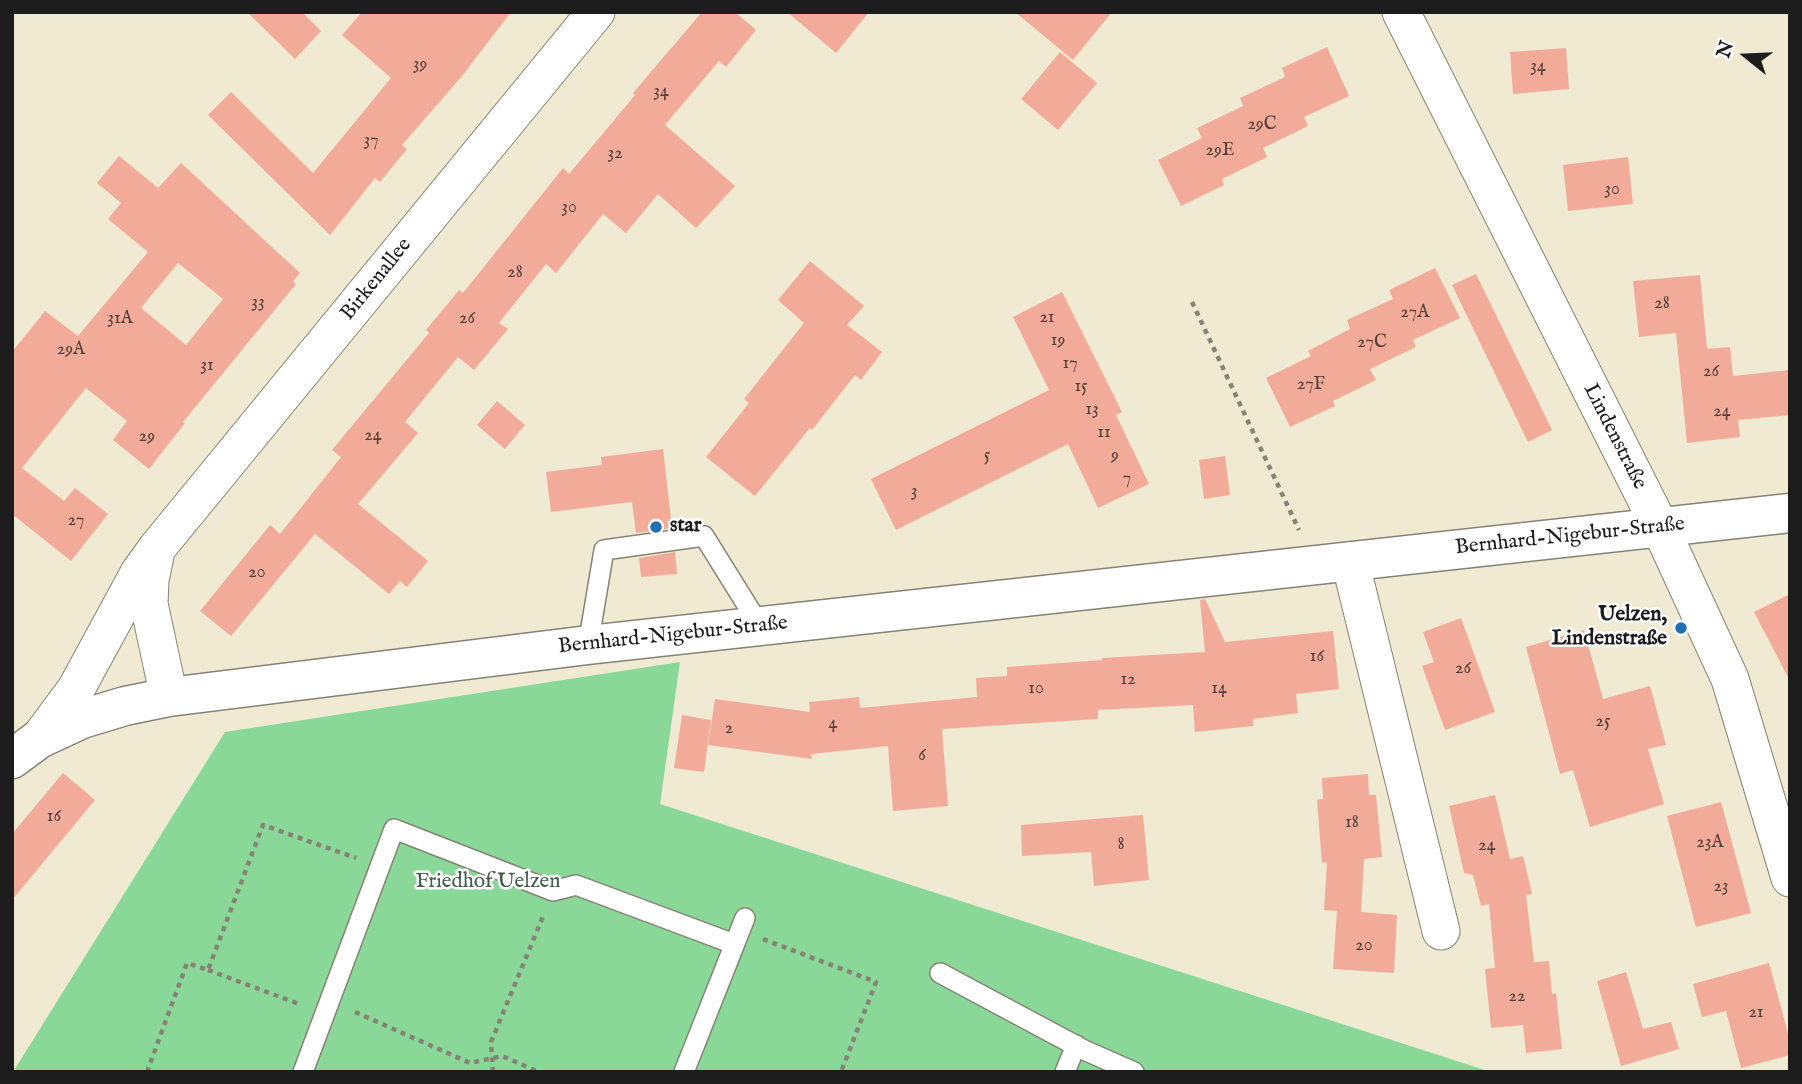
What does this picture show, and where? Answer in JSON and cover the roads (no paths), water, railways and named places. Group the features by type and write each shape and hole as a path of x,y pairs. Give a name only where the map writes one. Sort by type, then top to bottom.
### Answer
{"main road":[{"name":"Bernhard-Nigebur-Straße","path":"25,749 82,719 169,697 588,645 1790,513"}],"street":[{"name":"Birkenallee","path":"25,749 76,688 139,573 157,548 596,12"},
{"name":"Lindenstraße","path":"1401,12 1660,527 1730,679 1790,877"},
{"name":"Birkenallee","path":"157,548 150,580 149,604 169,697"},
{"path":"1333,563 1441,931"}],"lane":[{"path":"588,645 604,550 704,536 760,626"},
{"path":"303,1072 394,829 554,891 576,886 739,931 684,1072"},
{"path":"940,973 1076,1045 1134,1072"},
{"path":"1065,1072 1076,1045"}],"place":[{"name":"star","path":"656,527"},
{"name":"Uelzen, Lindenstraße","path":"1681,628"}],"park label":[{"name":"Friedhof Uelzen","path":"488,883"}]}
